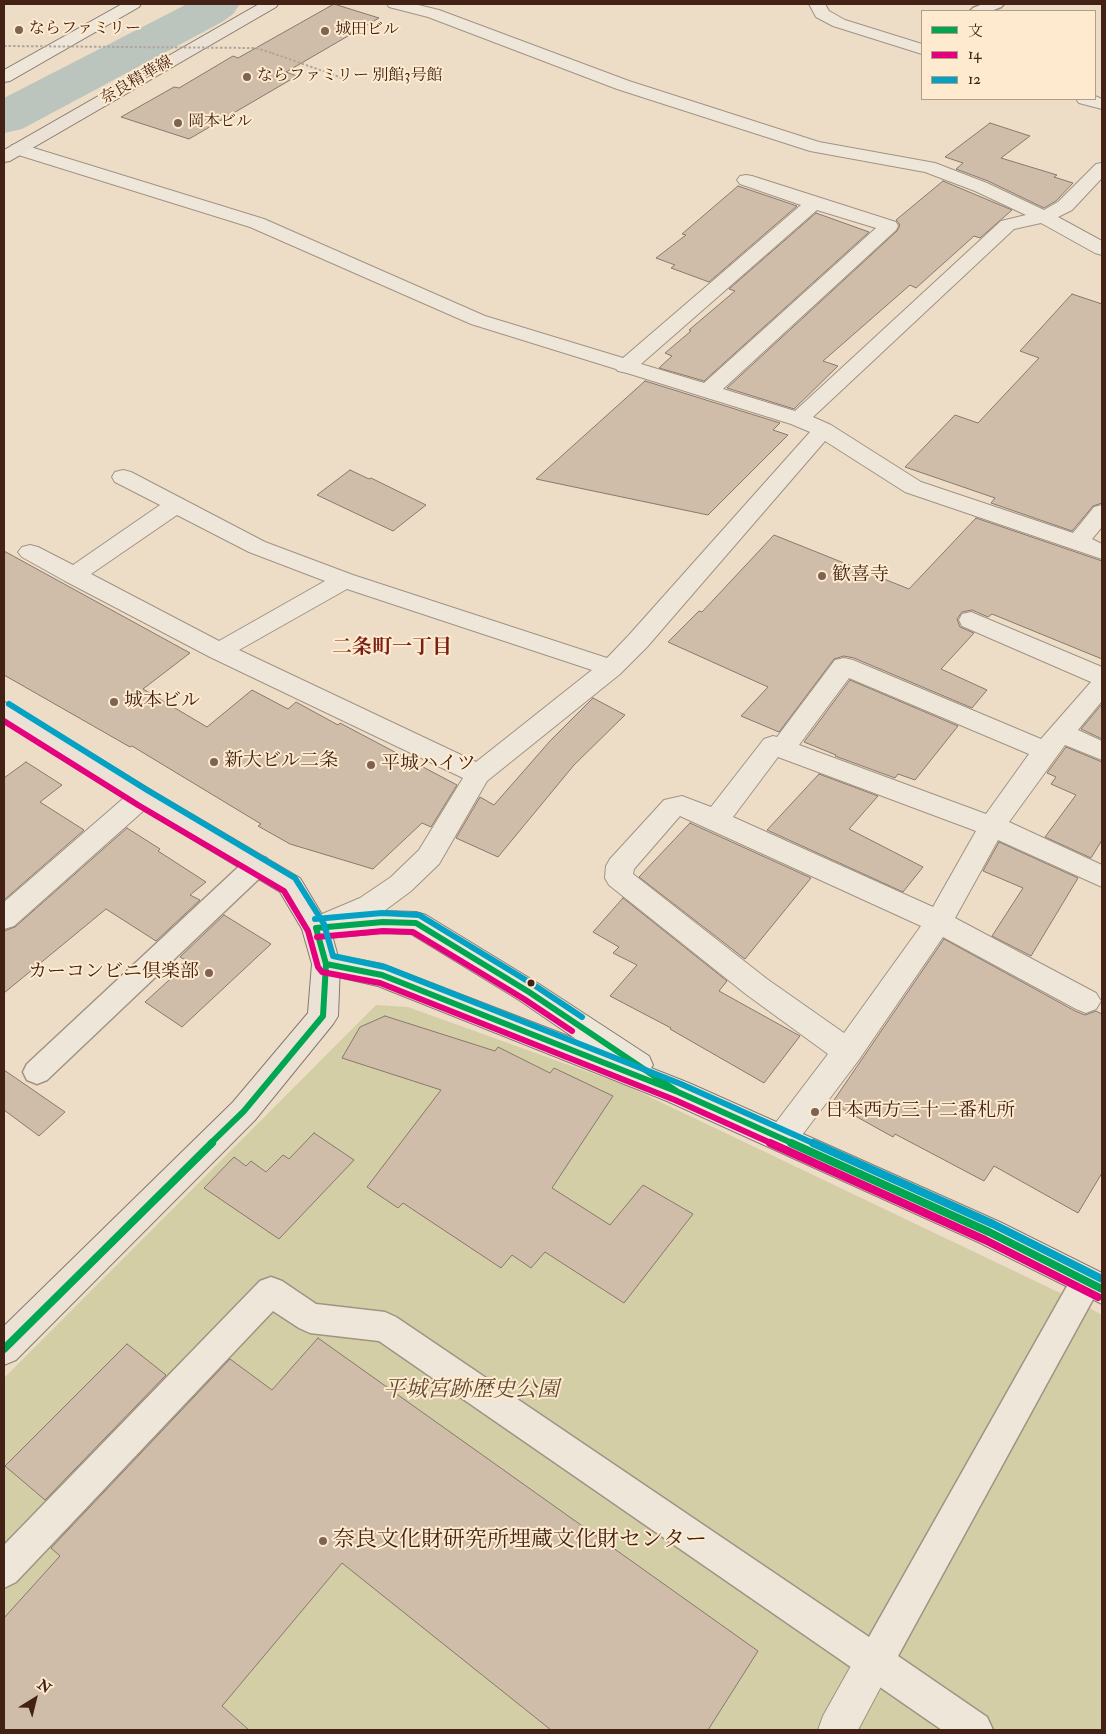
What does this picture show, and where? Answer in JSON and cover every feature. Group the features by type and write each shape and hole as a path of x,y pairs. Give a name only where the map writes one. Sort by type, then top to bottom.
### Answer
{"main road":[{"name":"奈良精華線","path":"11,153 270,4"},
{"path":"4,711 142,797 290,885 316,928 326,964 323,1016 313,1029 244,1111 4,1349"}],"street":[{"path":"4,77 133,4"},
{"path":"395,4 433,13 622,85 816,147 929,167 982,187 1044,217 1102,249"},
{"path":"817,4 822,14 839,23 921,47"},
{"path":"1088,100 1102,104"},
{"path":"11,153 257,223 478,320 625,367 799,419 823,430 913,487 1078,542 1102,552"},
{"path":"799,419 1008,225 1044,217 1065,206 1102,168"},
{"path":"707,392 889,226 746,180"},
{"path":"625,367 814,202"},
{"path":"316,928 370,906 400,884 429,857 478,774 611,668 638,641 823,430"},
{"path":"123,477 257,547 345,580 611,668"},
{"path":"73,576 176,505"},
{"path":"1078,542 1102,512"},
{"path":"30,552 219,651 478,774"},
{"path":"219,651 345,580"},
{"path":"971,620 1102,677"},
{"path":"782,749 844,666 1053,742 1102,751"},
{"path":"782,1138 847,1052 939,922 992,826 1053,742 1102,685"},
{"path":"716,820 773,745 992,826 1102,877"},
{"path":"4,918 142,797"},
{"path":"847,1052 757,987 619,878 620,866 673,807 682,806 716,820 939,922 1086,1001"},
{"path":"316,928 383,922 416,923 529,992 678,1092"},
{"path":"326,964 382,976 678,1092 988,1232 1094,1286"},
{"path":"837,1730 875,1662"}],"lane":[{"path":"981,10 996,4"},
{"path":"37,1072 257,865"},
{"path":"875,1662 1094,1286"},
{"path":"4,1570 271,1291 310,1318 385,1327 974,1730"}],"path":[{"path":"4,46 256,48 348,80"}],"green space":[{"name":"平城宮跡歴史公園","path":"376,1005 408,1007 627,1086 1077,1301 1102,1315 1102,1730 4,1730 4,1378"}],"building":[{"path":"334,4 379,18 286,72 297,76 189,139 121,117 174,87 179,88 233,56 238,58"},
{"path":"990,123 1030,136 1001,158 1057,175 1054,177 1073,183 1056,201 1044,208 988,181 956,169 963,163 945,157"},
{"path":"943,181 1012,210 980,238 974,236 916,288 910,285 823,361 838,366 794,409 727,388 897,231 900,225 896,220"},
{"path":"738,186 797,206 709,282 671,268 675,265 656,258 686,235 682,234"},
{"path":"816,213 869,232 704,381 659,368 672,356 665,353 735,291 729,289"},
{"path":"1072,294 1102,304 1102,503 1093,506 1072,531 991,503 995,498 905,467 955,415 978,423 1039,358 1020,351"},
{"path":"645,381 780,423 773,430 788,435 708,515 536,479"},
{"path":"350,470 369,479 371,478 426,505 393,531 317,495"},
{"path":"976,518 1102,561 1102,659 992,614 988,617 972,610 962,612 957,619 960,627 974,633 941,669 987,690 972,708 854,658 844,656 834,659 779,732 741,716 768,687 668,642 699,611 702,612 774,535 909,589"},
{"path":"4,551 190,653 143,689 207,727 252,690 288,709 296,702 457,785 431,827 422,823 373,869 290,844 258,826 261,824 132,746 130,747 4,675"},
{"path":"850,680 958,726 915,780 898,774 895,778 835,756 804,742"},
{"path":"593,698 625,715 574,765 498,857 456,838 480,797 494,805 550,741"},
{"path":"1102,704 1102,739 1081,729"},
{"path":"1066,747 1102,762 1102,840 1091,858 1045,837 1076,795 1051,784 1056,777 1047,773"},
{"path":"26,762 62,785 40,802 84,830 4,900 4,778"},
{"path":"819,774 878,796 849,829 923,867 903,892 767,830"},
{"path":"690,823 811,878 745,959 639,877"},
{"path":"127,828 206,882 190,895 200,900 156,941 106,909 4,993 4,931 15,927"},
{"path":"999,842 1078,878 1031,956 992,936 1023,888 983,871"},
{"path":"623,898 727,981 719,991 800,1036 764,1083 671,1028 610,996 637,965 613,953 619,947 593,932"},
{"name":"カーコンビニ倶楽部","path":"224,915 271,944 182,1027 145,1002 189,962 180,957"},
{"path":"944,939 1075,1011 1085,1015 1096,1011 1102,1014 1102,1173 1078,1213 994,1166 984,1181 895,1134 893,1137 832,1103"},
{"path":"385,1016 495,1051 498,1047 550,1073 554,1068 613,1096 552,1188 610,1225 643,1185 693,1214 624,1303 545,1252 531,1268 512,1255 501,1268 403,1203 398,1208 367,1187 441,1090 342,1058 360,1027"},
{"path":"4,1070 65,1112 39,1136 4,1110"},
{"path":"314,1133 354,1160 279,1239 204,1188 234,1157 246,1166 251,1161 266,1172 283,1155 289,1159"},
{"name":"奈良文化財研究所埋蔵文化財センター","path":"318,1338 758,1651 708,1730 551,1730 342,1563 222,1706 249,1730 4,1730 4,1618 60,1556 51,1548 230,1359 272,1390"},
{"path":"127,1344 166,1375 45,1500 5,1466"}],"waterway":[{"path":"4,118 206,12 217,4"}],"transit line":[{"name":"12","path":"9,704 147,790 295,878 324,924 333,956 385,967 681,1084 993,1224 1102,1279"},
{"name":"14","path":"4,721 138,805 284,891 308,931 318,967 322,972 380,983 675,1100 985,1240 1098,1297"},
{"name":"12","path":"315,919 382,913 419,915 534,985 582,1017"},
{"name":"文","path":"4,1349 244,1111 323,1016 326,964 316,928 383,922 416,923 529,992 678,1092"},
{"name":"14","path":"317,937 383,931 413,932 524,999 572,1031"},
{"name":"文","path":"326,964 382,975 678,1092 989,1232 1102,1289"}],"place":[{"name":"ならファミリー","path":"19,30"},
{"name":"城田ビル","path":"325,31"},
{"name":"ならファミリー 別館3号館","path":"247,77"},
{"name":"岡本ビル","path":"178,123"},
{"name":"歓喜寺","path":"822,576"},
{"name":"城本ビル","path":"114,702"},
{"name":"新大ビル二条","path":"214,762"},
{"name":"平城ハイツ","path":"371,765"},
{"name":"カーコンビニ倶楽部","path":"209,973"},
{"name":"日本西方三十二番札所","path":"815,1112"},
{"name":"奈良文化財研究所埋蔵文化財センター","path":"323,1541"}],"district":[{"name":"二条町一丁目","path":"392,649"}]}
